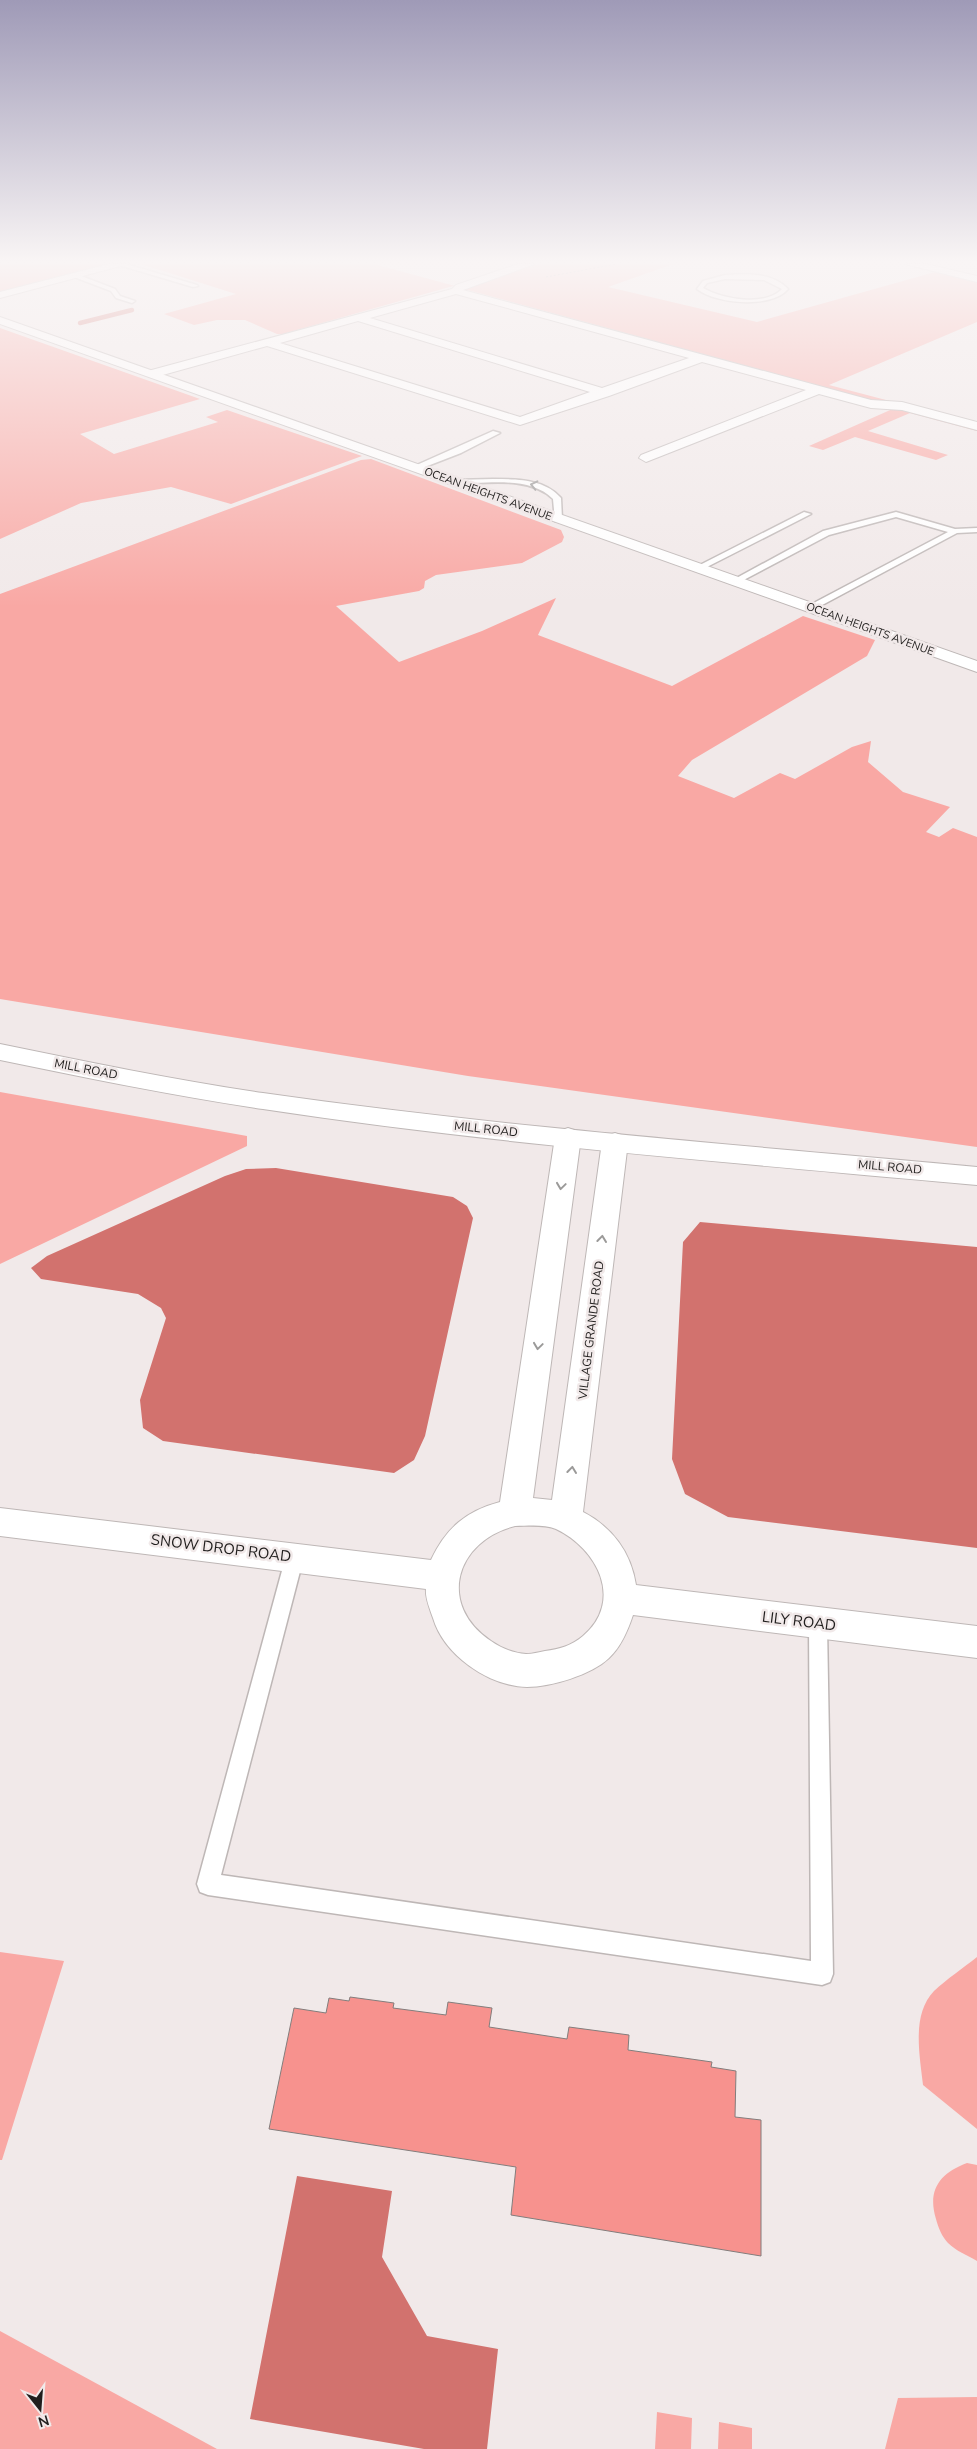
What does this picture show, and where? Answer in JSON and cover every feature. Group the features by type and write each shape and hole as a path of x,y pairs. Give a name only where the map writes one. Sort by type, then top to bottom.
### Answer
{"street":[{"name":"OCEAN HEIGHTS AVENUE","path":"164,378 977,667"},
{"path":"383,378 520,421 645,378"},
{"path":"557,378 605,393"},
{"path":"775,378 871,404 902,406 977,426"},
{"path":"646,458 818,390"},
{"name":"MILL ROAD","path":"0,1052 152,1082 262,1100 615,1142 977,1176"},
{"path":"515,1512 568,1137"},
{"name":"VILLAGE GRANDE ROAD","path":"566,1518 615,1142"},
{"path":"515,1512 541,1512 566,1518 589,1531 608,1550 619,1573 621,1598 614,1622 599,1644 592,1650 576,1660 549,1669 520,1670 492,1662 468,1646 451,1625 442,1601 443,1576 452,1553 468,1533 489,1519 515,1512"},
{"name":"SNOW DROP ROAD","path":"0,1522 295,1556 443,1576"},
{"name":"LILY ROAD","path":"621,1598 818,1624 977,1642"}],"lane":[{"path":"414,468 458,451 496,433"},
{"path":"453,482 522,483 544,487 557,498 558,519"},
{"path":"698,568 807,514"},
{"path":"734,581 826,533 896,514 955,531 977,530"},
{"path":"811,608 955,531"},
{"path":"295,1556 208,1884 822,1974 818,1624"}],"shaded area":[{"path":"0,378 142,378 200,399 80,434 114,454 218,422 206,417 227,410 362,456 231,504 171,487 81,503 0,539"},
{"path":"792,378 845,378 829,385 977,424 977,431 910,413 868,431 948,455 936,460 855,437 823,450 809,446 897,407"},
{"path":"371,459 561,530 564,537 562,542 522,563 436,575 425,581 424,588 419,591 336,606 399,662 482,631 556,598 538,635 672,686 803,616 875,640 867,656 692,760 678,776 734,798 780,773 795,779 852,747 871,741 868,762 903,792 950,807 926,832 939,837 953,828 977,837 977,1147 468,1076 0,999 0,594 361,460"},
{"path":"0,1092 247,1136 247,1146 0,1264"},
{"path":"276,1168 453,1197 467,1206 473,1218 425,1436 414,1460 394,1473 163,1441 143,1428 140,1400 166,1318 161,1308 138,1294 41,1279 31,1268 47,1256 225,1176 246,1169"},
{"path":"700,1222 977,1247 977,1548 728,1517 685,1494 672,1459 683,1242"},
{"path":"0,1952 64,1961 2,2160 0,2160"},
{"path":"977,1957 977,2129 923,2085 919,2036 922,2012 934,1991"},
{"path":"967,2163 977,2165 977,2261 954,2248 946,2241 939,2229 934,2209 933,2199 935,2191 943,2177"},
{"path":"297,2176 392,2191 382,2257 427,2336 498,2349 487,2449 424,2449 250,2419"},
{"path":"0,2331 217,2449 0,2449"},
{"path":"977,2397 977,2449 885,2449 898,2398"},
{"path":"657,2412 692,2418 691,2449 655,2449"},
{"path":"719,2422 752,2428 752,2449 718,2449"}],"building":[{"path":"350,1997 394,2003 393,2008 446,2015 448,2002 492,2008 489,2027 567,2039 569,2027 629,2035 628,2050 712,2062 711,2067 736,2071 735,2117 761,2120 761,2256 511,2215 516,2167 269,2129 294,2008 326,2013 329,1998 349,2001"}]}
